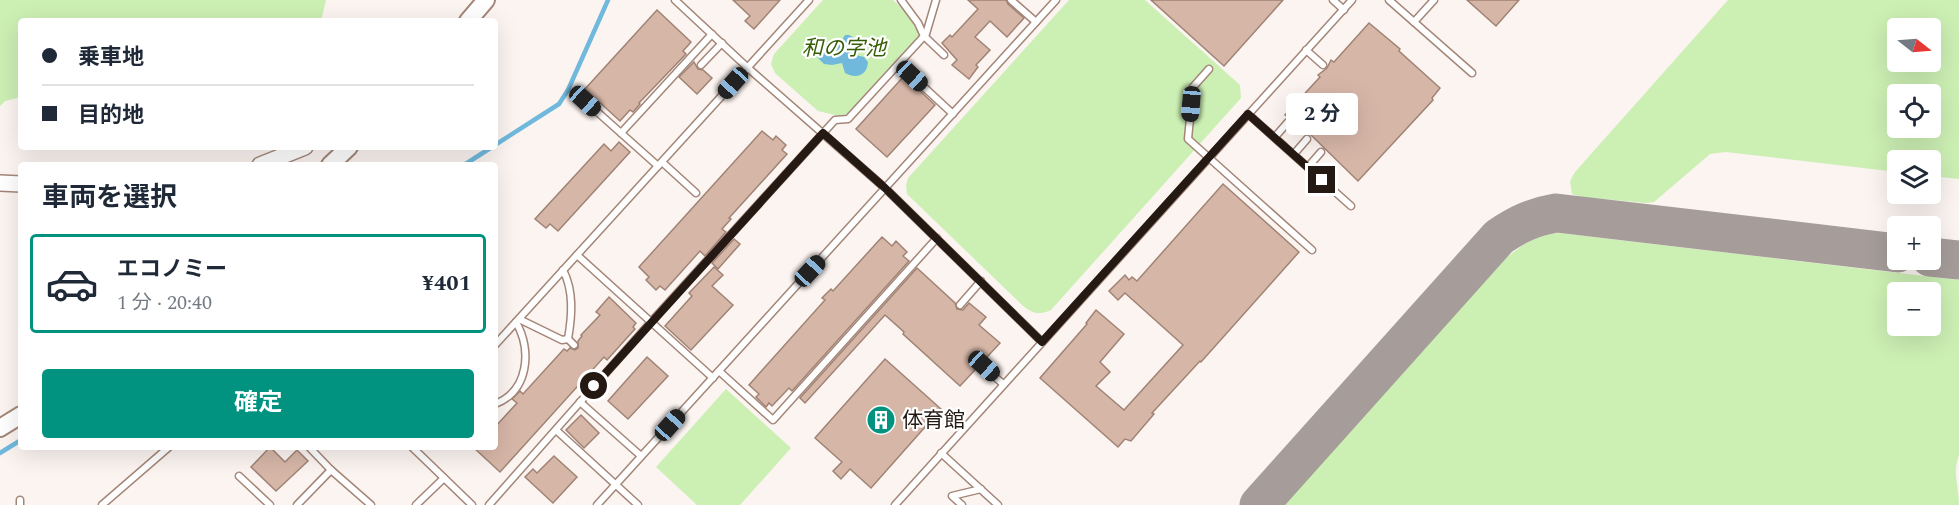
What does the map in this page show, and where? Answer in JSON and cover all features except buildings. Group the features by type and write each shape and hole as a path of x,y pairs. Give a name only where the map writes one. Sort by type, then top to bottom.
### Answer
{"main road":[{"path":"471,18 486,0"},
{"path":"333,162 343,150"},
{"path":"0,428 18,417"}],"street":[{"path":"268,162 298,150"},
{"path":"0,183 18,184"}],"lane":[{"path":"675,0 748,68 885,188 1042,342"},
{"path":"498,342 808,0"},
{"path":"901,0 918,23 924,36 944,55"},
{"path":"489,505 835,120 849,119 924,36 936,0"},
{"path":"1011,0 1036,22"},
{"path":"597,505 1056,0"},
{"path":"1333,0 1344,9"},
{"path":"895,505 1352,0"},
{"path":"1389,0 1472,73"},
{"path":"1414,22 1434,0"},
{"path":"621,133 712,34"},
{"path":"701,65 722,43"},
{"path":"1306,50 1323,65"},
{"path":"899,64 953,114"},
{"path":"1209,69 1193,87 1188,139 1312,250"},
{"path":"585,101 696,193"},
{"path":"1248,114 1351,207"},
{"path":"1275,137 1288,122"},
{"path":"1294,154 1307,139"},
{"path":"1308,167 1321,153"},
{"path":"719,370 773,420 937,238"},
{"path":"577,255 713,378"},
{"path":"563,270 570,288 571,316 568,339"},
{"path":"960,305 981,281"},
{"path":"517,320 562,340 568,339"},
{"path":"498,402 507,398 520,384 525,368 525,347 517,320"},
{"path":"568,339 574,345"},
{"path":"984,366 1004,384"},
{"path":"580,402 641,456"},
{"path":"556,430 638,505"},
{"path":"102,505 166,450"},
{"path":"312,450 365,504"},
{"path":"415,450 472,505"},
{"path":"941,453 998,505"},
{"path":"297,505 331,470"},
{"path":"239,476 270,505"},
{"path":"416,505 444,478"},
{"path":"962,505 952,496 981,489"}],"green space":[{"path":"0,0 326,0 322,18 18,18 18,98 5,101 0,106"},
{"name":"和の字池","path":"823,0 893,0 907,13 920,35 847,114 839,116 818,111 775,73 771,64 774,54"},
{"path":"1069,0 1145,0 1240,85 1241,98 1051,310 1038,313 1021,304 907,194 906,185 908,178"},
{"path":"1728,0 1959,0 1959,179 1941,177 1941,150 1887,150 1887,171 1726,152 1710,154 1654,202 1646,203 1582,197 1572,194 1570,181 1575,172"},
{"path":"1559,233 1959,280 1959,455 1956,474 1959,505 1282,505 1505,259 1530,241"},
{"path":"726,389 791,448 740,505 697,505 656,467"}],"water":[{"path":"845,35 859,40 859,48 852,54 864,57 868,62 866,70 857,76 845,73 842,63 824,64 816,56 822,44 830,43 838,47"}],"waterway":[{"path":"498,143 559,104 568,90 608,0"},
{"path":"469,162 487,150"},
{"path":"0,453 18,442"}],"taxiway":[{"path":"1259,505 1499,237 1526,222 1556,213 1887,252"},
{"path":"1941,258 1959,260"}],"place":[{"name":"体育館","path":"881,420"}],"route":[{"path":"594,386 823,133 885,188 1042,342 1248,114 1322,180"}]}
